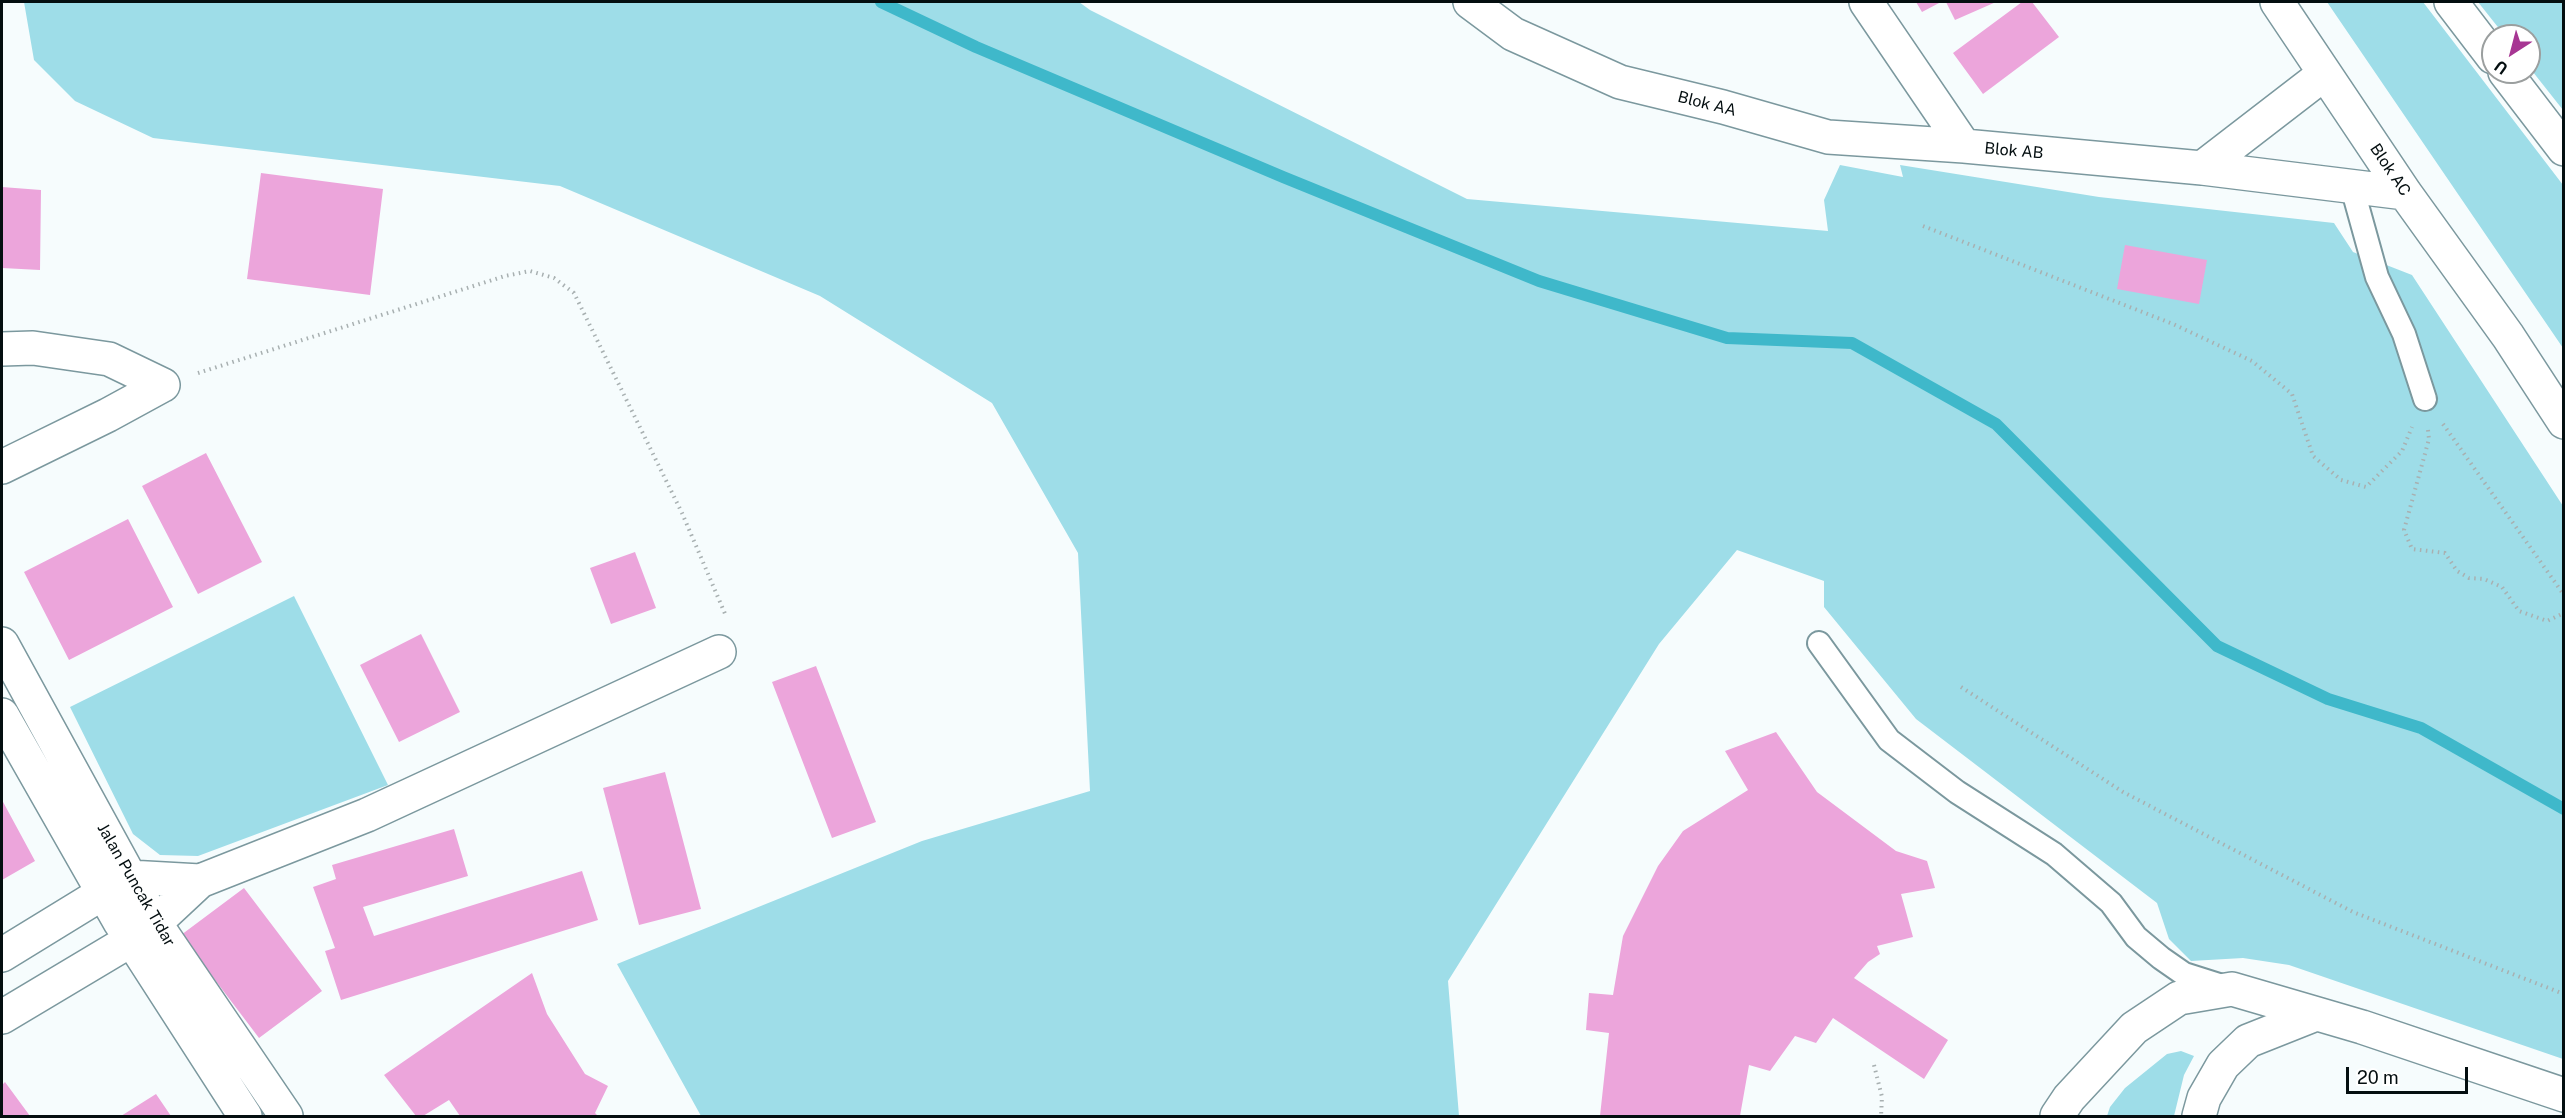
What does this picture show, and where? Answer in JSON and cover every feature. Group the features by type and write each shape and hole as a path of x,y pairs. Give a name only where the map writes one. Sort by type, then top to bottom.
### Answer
{"street":[{"name":"Blok AA","path":"1470,2 1513,34 1620,82 1723,107 1828,137 1964,146"},
{"name":"Blok AB","path":"1866,2 1964,146 2202,168 2405,193"},
{"name":"Blok AC","path":"2277,2 2405,193 2508,336 2564,422"},
{"path":"2451,2 2481,41"},
{"path":"2202,168 2324,74"},
{"path":"2514,84 2564,149"},
{"path":"2,349 33,348 109,359 163,384"},
{"path":"2,467 108,415 163,384"},
{"name":"Jalan Puncak Tidar","path":"2,644 117,884 245,1116"},
{"path":"2,955 117,884 200,881 367,814 719,652"},
{"name":"Jalan Puncak Tidar","path":"2,715 117,884"},
{"path":"2,1017 143,932 200,881"},
{"name":"Jalan Puncak Tidar","path":"143,932 286,1116"},
{"path":"2057,1116 2069,1098 2134,1028 2179,998 2232,989 2564,1095"},
{"path":"2199,1116 2204,1098 2223,1065 2248,1041 2316,1014"}],"lane":[{"path":"2352,187 2377,277 2404,334 2425,399"},
{"path":"1819,643 1889,740 1956,792 2054,854 2111,903 2136,938 2161,958 2184,974 2232,989"}],"path":[{"path":"1923,226 2173,324 2252,361 2292,394 2313,456 2341,480 2366,487 2402,451 2425,399"},
{"path":"163,384 505,276 530,271 554,278 574,293 682,513 725,608 730,634 719,652"},
{"path":"2425,399 2564,595"},
{"path":"2425,399 2429,440 2404,531 2412,549 2445,553 2457,571 2469,578 2484,579 2502,587 2519,611 2547,621 2564,613"},
{"path":"1961,687 2123,792 2353,912 2564,994"},
{"path":"1874,1065 1882,1097 1881,1116"}],"shaded area":[{"path":"24,2 1079,2 1090,10 1467,199 1828,231 1824,200 1840,165 1903,177 1900,165 2099,197 2334,223 2353,252 2412,275 2563,506 2563,1059 2289,965 2243,958 2191,961 2169,939 2157,903 1916,719 1824,607 1824,581 1737,550 1659,644 1448,981 1459,1116 701,1116 617,964 922,841 1090,791 1078,553 992,403 820,296 560,186 153,138 75,101 34,60"},
{"path":"2327,2 2423,2 2481,78 2481,84 2486,84 2563,185 2563,348"},
{"path":"2478,2 2563,2 2563,110 2541,82 2541,24 2495,24"},
{"path":"294,596 388,785 198,856 160,855 133,834 70,707"},
{"path":"2181,1051 2194,1056 2184,1075 2174,1116 2107,1116 2110,1107 2125,1088 2167,1054"}],"building":[{"path":"1916,2 1941,2 1922,12"},
{"path":"1946,2 1996,2 1955,20"},
{"path":"2022,2 2032,2 2059,37 1983,94 1953,53"},
{"path":"261,173 383,189 370,295 247,279"},
{"path":"2,187 41,190 40,270 2,268"},
{"path":"2125,245 2207,260 2199,304 2117,289"},
{"path":"206,453 262,562 198,594 142,486"},
{"path":"128,519 173,607 69,660 24,572"},
{"path":"635,552 656,608 611,624 590,568"},
{"path":"421,634 460,712 399,742 360,665"},
{"path":"816,666 876,822 832,838 772,682"},
{"path":"1776,732 1817,792 1896,851 1927,861 1935,888 1901,894 1913,937 1877,946 1880,954 1868,962 1854,978 1948,1040 1924,1079 1833,1018 1816,1043 1795,1036 1770,1071 1749,1065 1740,1116 1600,1116 1609,1033 1586,1030 1589,993 1613,995 1623,936 1658,866 1683,831 1748,790 1725,751"},
{"path":"665,772 701,909 639,925 603,788"},
{"path":"2,800 35,861 2,880"},
{"path":"454,829 468,876 363,907 374,936 582,871 598,920 341,1000 325,951 335,948 313,887 336,879 332,865"},
{"path":"244,888 322,991 259,1038 181,935"},
{"path":"532,973 547,1014 585,1074 608,1086 595,1113 598,1116 460,1116 449,1100 423,1116 416,1116 384,1075"},
{"path":"5,1082 30,1116 2,1116 2,1085"},
{"path":"156,1094 171,1116 121,1116"}],"waterway":[{"path":"881,2 976,47 1283,177 1539,281 1727,338 1852,343 1996,424 2217,646 2328,699 2421,728 2564,809"}]}
